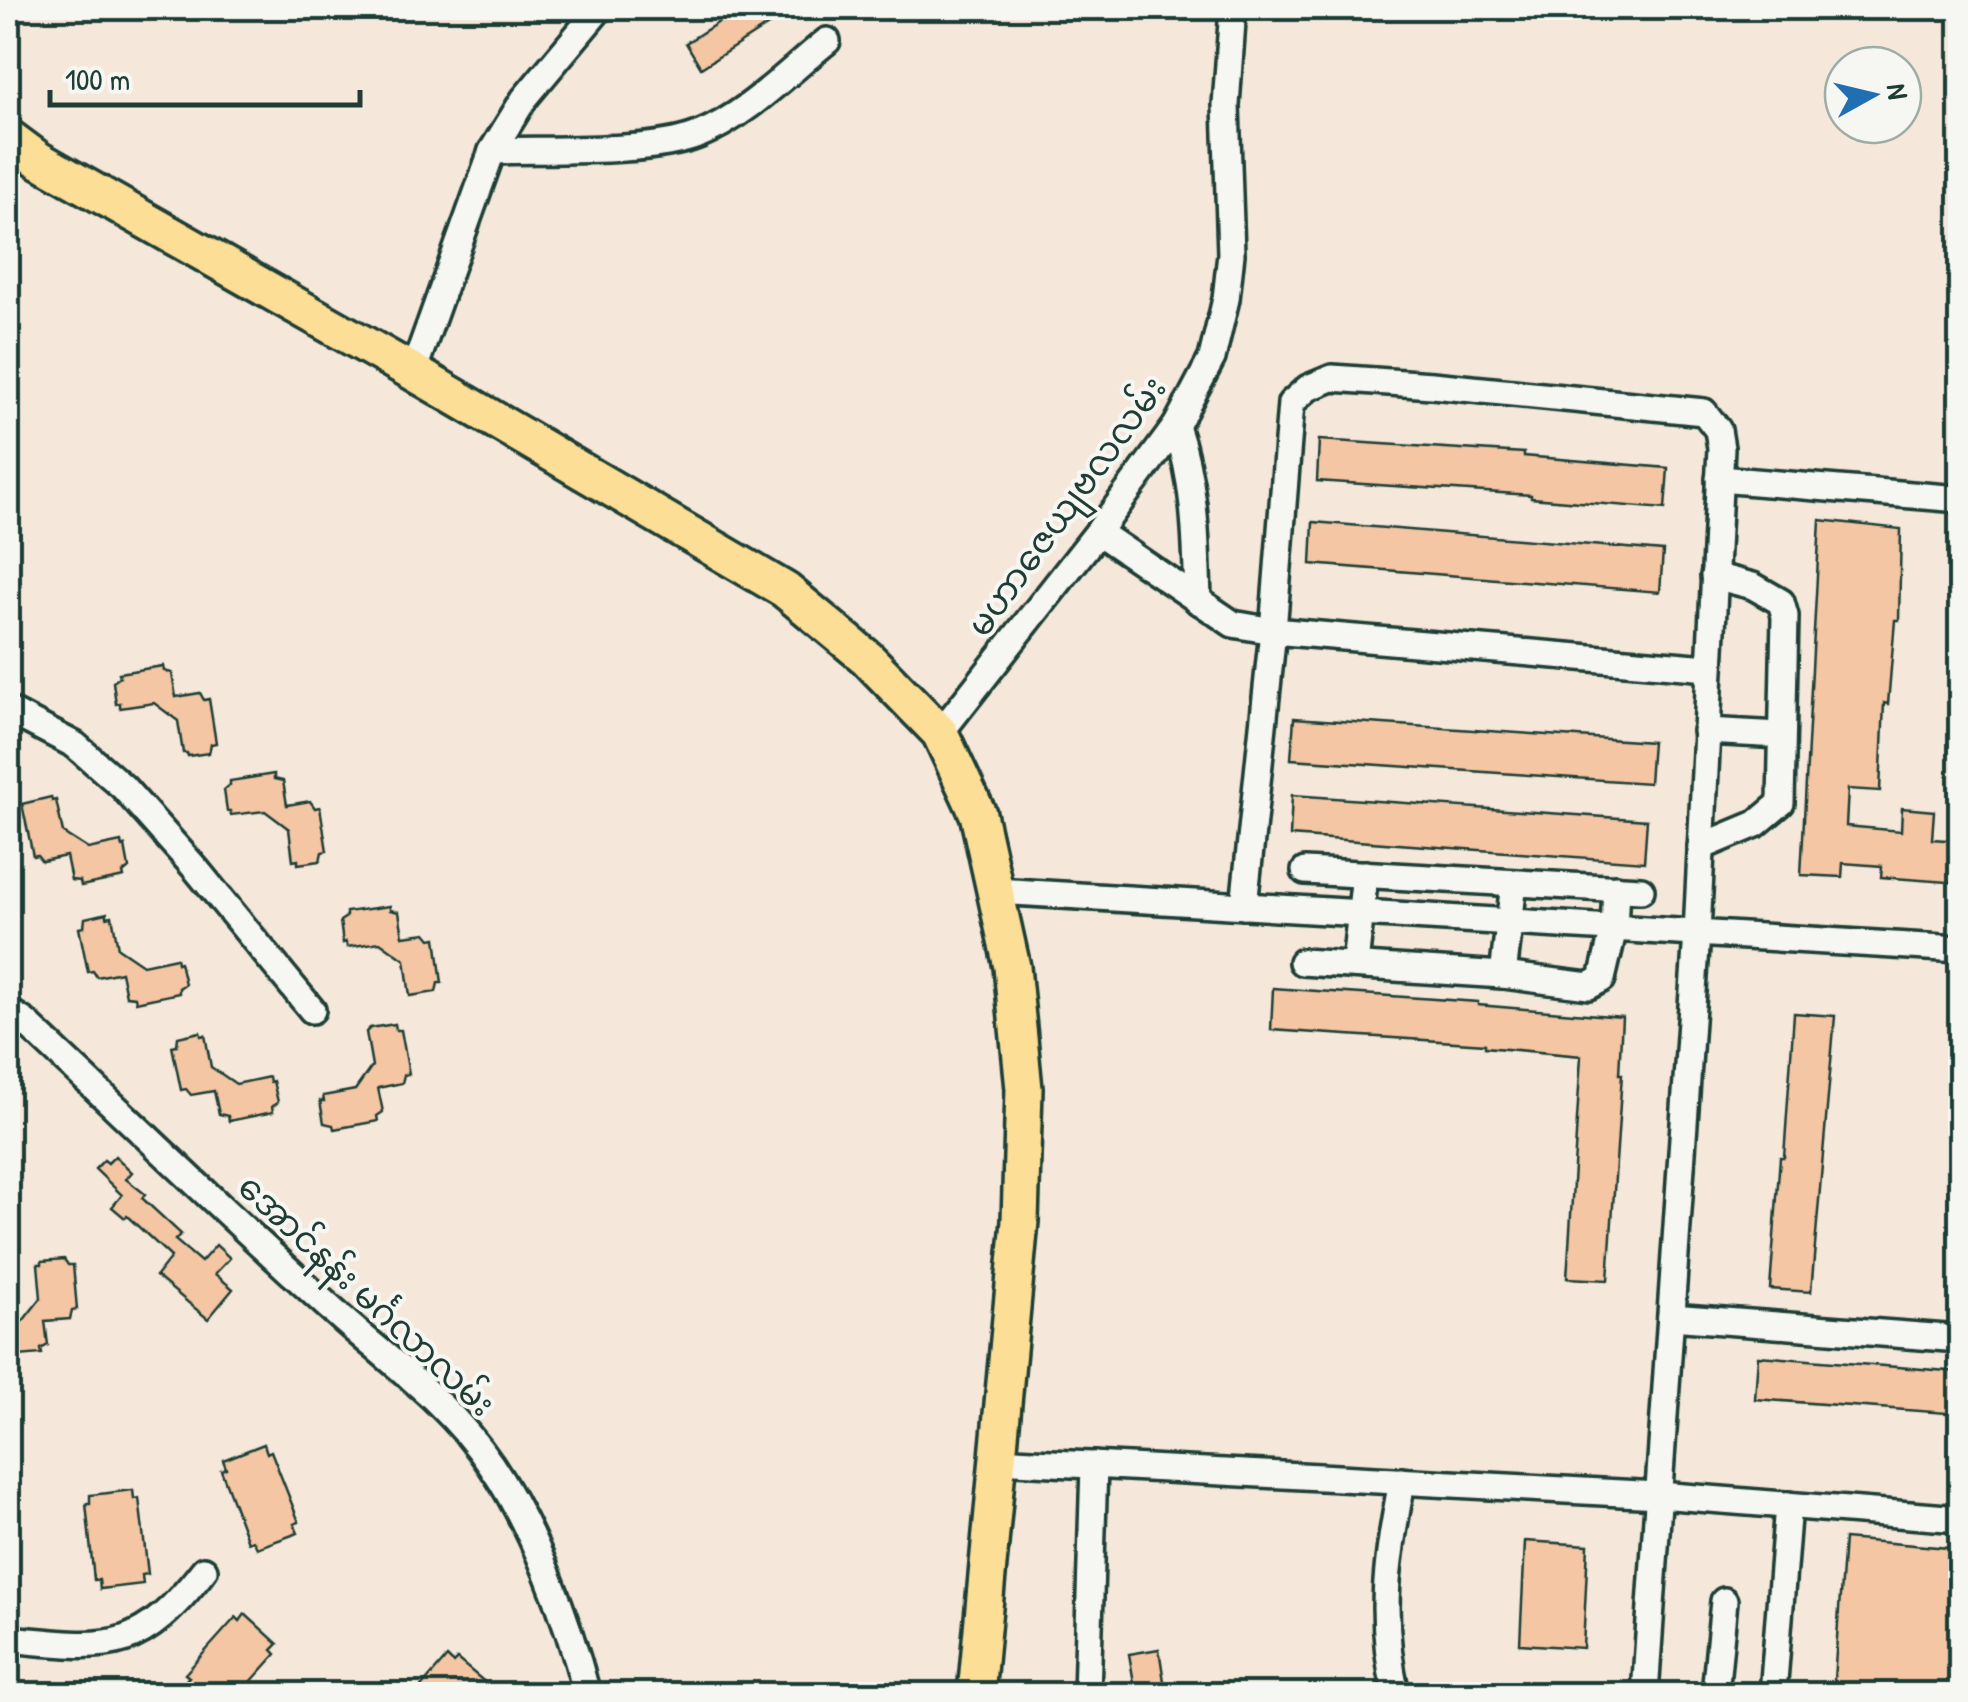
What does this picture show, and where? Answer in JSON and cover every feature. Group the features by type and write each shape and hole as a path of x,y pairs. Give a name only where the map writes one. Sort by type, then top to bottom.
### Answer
{"highway":[{"path":"8,137 39,160 413,372 785,590 867,658 940,733 978,814 1012,967 1024,1089 1020,1221 976,1694"}],"street":[{"path":"413,372 492,150 524,99 600,8"},
{"name":"မဟာဇေယျဗလလမ်း","path":"940,733 1176,426 1212,358 1226,299 1230,254 1226,106 1233,8"},
{"path":"492,150 650,145 696,136 731,118 827,40"},
{"path":"1244,906 1273,631 1291,404 1308,388 1332,378 1432,384 1704,412 1718,430 1720,479 1697,933 1645,1694"},
{"path":"1176,426 1196,504 1198,601"},
{"path":"1720,479 1960,499"},
{"path":"1098,532 1233,624 1273,631 1708,668"},
{"path":"1701,847 1756,824 1781,802 1785,616 1782,602 1753,586 1714,576"},
{"path":"8,710 75,745 122,787 196,869 312,1010"},
{"path":"1706,731 1781,735"},
{"path":"1302,962 1590,986 1602,979 1628,889 1305,871"},
{"path":"1355,964 1365,874"},
{"path":"1503,976 1514,883"},
{"path":"995,891 1960,949"},
{"name":"အောင်နန်း မင်္ဂလာလမ်း","path":"8,1010 340,1317 434,1396 491,1465 528,1534 573,1640 586,1694"},
{"path":"1671,1316 1960,1339"},
{"path":"997,1460 1659,1495 1960,1519"},
{"path":"1087,1694 1094,1465"},
{"path":"1396,1694 1388,1657 1384,1599 1402,1481"},
{"path":"1773,1694 1788,1505"},
{"path":"8,1639 88,1646 121,1642 155,1623 177,1604 204,1570"},
{"path":"1714,1694 1724,1601"}],"building":[{"path":"741,8 795,8 701,68 686,43"},
{"path":"1319,440 1524,453 1668,468 1665,509 1531,495 1317,481"},
{"path":"1820,520 1901,529 1899,620 1895,620 1888,704 1884,703 1880,791 1848,789 1846,826 1901,831 1902,808 1934,811 1932,839 1960,841 1960,883 1881,877 1882,866 1843,863 1842,877 1801,875"},
{"path":"1313,522 1663,551 1660,592 1311,564"},
{"path":"163,666 164,671 172,673 176,697 200,693 204,700 209,699 216,743 211,744 209,753 183,753 178,721 154,703 120,708 120,703 116,704 113,682 120,677 119,673"},
{"path":"1294,718 1652,742 1649,783 1291,759"},
{"path":"274,774 274,779 283,781 287,805 310,801 315,808 320,807 327,851 322,852 320,861 293,861 289,829 265,811 231,815 227,811 224,790 230,781"},
{"path":"1292,795 1647,820 1644,862 1290,836"},
{"path":"51,797 56,800 63,833 88,849 121,842 125,846 129,868 124,877 81,886 80,881 71,880 66,856 42,861 33,856 22,804"},
{"path":"390,906 390,910 399,912 403,936 426,933 431,939 436,938 442,983 438,983 436,992 410,996 405,960 380,942 347,947 343,943 340,921 346,912"},
{"path":"107,913 107,917 112,916 118,948 143,965 176,958 180,962 185,984 179,993 136,1002 135,997 126,996 121,972 97,977 93,971 88,972 79,928 84,927 85,918"},
{"path":"1273,988 1478,1002 1622,1017 1622,1074 1608,1280 1567,1278 1581,1056 1485,1044 1271,1030"},
{"path":"1794,1013 1835,1016 1811,1292 1770,1289"},
{"path":"395,1024 396,1030 401,1030 409,1074 404,1075 402,1083 378,1088 383,1112 377,1116 378,1121 334,1129 324,1123 320,1101 324,1101 323,1096 355,1090 372,1066 366,1032"},
{"path":"200,1032 205,1035 211,1067 236,1084 269,1077 273,1081 278,1102 272,1107 273,1112 229,1121 228,1116 219,1114 214,1091 191,1095 186,1089 181,1090 172,1046 177,1045 178,1037"},
{"path":"115,1156 132,1172 126,1179 145,1194 142,1198 181,1234 175,1240 201,1262 216,1245 230,1258 215,1274 233,1289 208,1319 156,1276 171,1257 112,1207 122,1195 95,1169"},
{"path":"64,1259 73,1265 77,1309 72,1310 70,1319 45,1321 48,1345 41,1349 42,1354 8,1357 8,1323 22,1322 41,1298 38,1264"},
{"path":"1758,1356 1960,1372 1960,1414 1755,1399"},
{"path":"264,1444 267,1453 271,1451 299,1522 294,1524 298,1533 257,1548 253,1540 248,1542 221,1470 226,1468 223,1460"},
{"path":"133,1490 134,1499 139,1498 148,1574 142,1575 143,1584 100,1589 99,1580 94,1580 86,1504 90,1504 90,1495"},
{"path":"1844,1539 1960,1549 1960,1694 1833,1694"},
{"path":"1525,1541 1588,1545 1583,1648 1520,1644"},
{"path":"245,1614 278,1644 272,1650 276,1654 240,1694 194,1694 182,1684 189,1677 185,1674 236,1617 240,1621"},
{"path":"1159,1649 1166,1694 1136,1694 1129,1654"},
{"path":"447,1657 453,1663 457,1659 499,1694 415,1694"}]}
